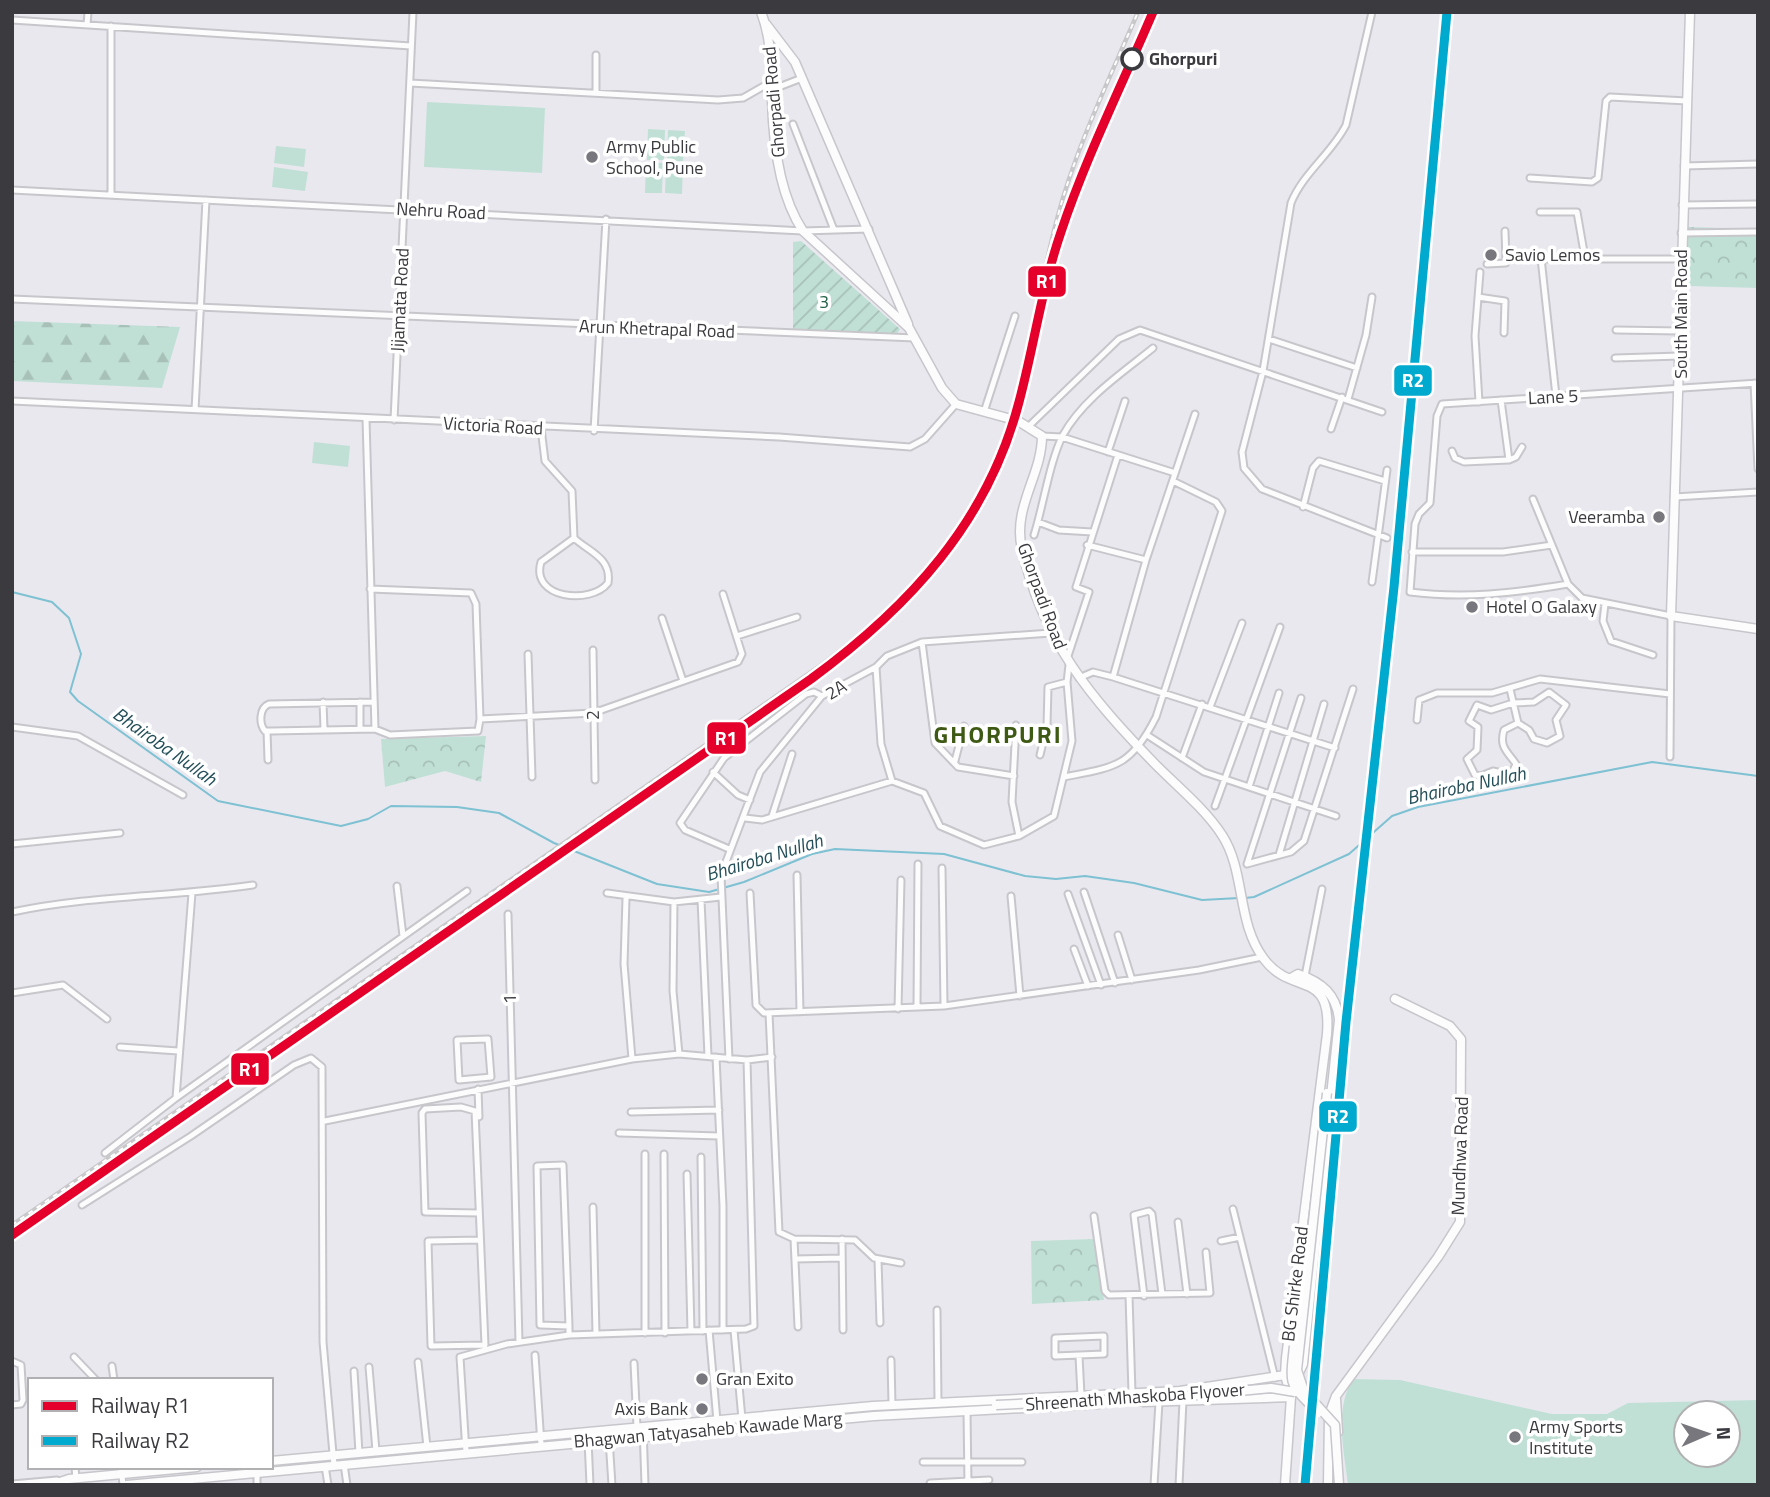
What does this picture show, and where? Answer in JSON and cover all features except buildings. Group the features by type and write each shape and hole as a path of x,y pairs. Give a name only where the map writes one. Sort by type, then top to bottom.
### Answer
{"main road":[{"name":"Ghorpadi Road","path":"761,12 769,41 771,86 784,187 793,217 803,231 909,328 942,388 956,404"},
{"name":"South Main Road","path":"1671,616 1680,389 1680,258 1690,12"},
{"path":"764,21 795,62 869,229 909,328"},
{"path":"956,404 1029,426 1042,436"},
{"name":"Ghorpadi Road","path":"1042,436 1042,448 1021,513 1020,539 1051,633 1079,678 1138,747 1221,834 1234,860 1245,917 1262,957"},
{"path":"1671,616 1758,629"},
{"path":"1262,957 1276,971 1315,989 1329,999"},
{"path":"1287,1386 1300,1376 1303,1364 1339,1020 1322,985 1298,974 1291,978"},
{"path":"1329,999 1321,1084 1325,1095 1297,1370 1304,1391 1335,1425 1338,1485"},
{"name":"Mundhwa Road","path":"1328,1485 1329,1415 1336,1396 1438,1257 1460,1222 1461,1039 1450,1026 1395,999"},
{"name":"BG Shirke Road","path":"1285,1485 1293,1394 1287,1386 1285,1375 1321,1084"},
{"path":"1333,1085 1325,1095 1291,1371 1293,1394 1327,1423 1333,1433 1338,1485"},
{"name":"Bhagwan Tatyasaheb Kawade Marg","path":"51,1485 118,1471 188,1481 219,1471 325,1466 541,1444 644,1437 717,1426 742,1419 812,1412 937,1402 1181,1391 1285,1375"},
{"name":"Shreenath Mhaskoba Flyover","path":"970,1410 996,1405 1271,1388 1293,1394"},
{"name":"Bhagwan Tatyasaheb Kawade Marg","path":"273,1461 640,1427 813,1422 970,1410 1293,1394"},
{"path":"1336,1396 1338,1485"},
{"path":"812,1412 813,1422"},
{"name":"Bhagwan Tatyasaheb Kawade Marg","path":"125,1485 170,1478 192,1469"}],"street":[{"path":"87,25 88,12"},
{"name":"Jijamata Road","path":"394,420 413,12"},
{"path":"1372,12 1346,125 1338,142 1304,182 1292,203 1263,371 1242,452 1244,468 1262,489 1387,538"},
{"path":"12,20 411,46"},
{"path":"111,26 111,195"},
{"path":"596,55 596,93"},
{"path":"410,83 718,100 743,98 771,86 802,78"},
{"path":"1530,178 1592,182 1598,178 1606,101 1609,97 1686,101"},
{"path":"793,124 834,230"},
{"path":"1684,166 1758,164"},
{"name":"Nehru Road","path":"12,190 803,231 869,229"},
{"path":"195,410 206,200"},
{"path":"1682,205 1757,204"},
{"path":"1540,212 1577,212 1585,258"},
{"path":"594,431 606,219"},
{"path":"1487,264 1504,266 1505,231"},
{"path":"1681,233 1758,232"},
{"path":"1541,258 1556,396"},
{"path":"1506,259 1680,258"},
{"path":"1479,402 1475,336 1480,272"},
{"path":"1331,429 1357,368 1372,297"},
{"path":"1478,297 1505,301 1504,333"},
{"name":"Arun Khetrapal Road","path":"12,299 600,327 915,338"},
{"path":"984,412 1015,316"},
{"path":"1616,330 1680,331"},
{"path":"1029,426 1119,339 1135,331 1145,331 1382,412"},
{"path":"1269,340 1357,368"},
{"path":"1034,535 1062,437 1078,414 1101,390 1153,348"},
{"path":"1615,358 1680,356"},
{"path":"1756,383 1758,469"},
{"name":"Lane 5","path":"1412,552 1415,524 1432,497 1439,409 1448,403 1756,383"},
{"path":"1500,400 1509,460"},
{"name":"Victoria Road","path":"12,401 779,438 910,447 925,439 956,404"},
{"path":"1108,452 1125,401"},
{"path":"1113,677 1146,560 1195,414"},
{"path":"366,419 375,729"},
{"path":"541,428 545,461 572,491 573,538"},
{"path":"1042,436 1062,437 1175,472"},
{"path":"1452,451 1459,461 1509,460 1516,457 1522,447"},
{"path":"745,818 757,821 892,781 924,793 932,804 936,823 971,842 996,844 1019,836 1054,816 1073,724 1067,682 1068,663 1089,592 1076,587 1087,545 1118,455"},
{"path":"1303,507 1313,468 1319,461 1385,481"},
{"path":"1372,582 1376,535 1387,470"},
{"path":"1064,777 1116,767 1147,735 1164,692 1222,511 1216,502 1172,481"},
{"path":"1674,497 1758,492"},
{"path":"1533,499 1568,584 1581,598 1671,616 1670,757"},
{"path":"1038,522 1059,530 1092,532"},
{"path":"573,538 602,558 608,568 608,583 602,590 592,594 558,594 544,586 540,580 541,562 573,538"},
{"path":"1087,545 1146,560"},
{"path":"1552,545 1503,552 1412,552 1410,592 1449,597 1484,596 1568,584"},
{"path":"267,731 375,729 384,734 474,732 479,728 476,604 471,593 370,589"},
{"path":"480,719 593,713 738,662 742,654 723,594"},
{"path":"1605,604 1603,621 1611,641 1653,655"},
{"path":"737,636 797,617"},
{"path":"662,618 683,681"},
{"path":"1210,707 1242,623"},
{"path":"1215,806 1280,626"},
{"name":"2A","path":"729,1059 721,881 729,849 745,818 760,772 822,696 876,667 887,656 922,642 1051,633"},
{"path":"922,642 931,732 940,750 962,769 1014,776"},
{"name":"2","path":"593,650 595,780"},
{"path":"528,654 532,776"},
{"path":"876,667 881,744 892,781"},
{"path":"1079,678 1093,672 1113,677 1335,748"},
{"path":"1417,720 1419,701 1429,695 1492,694 1541,679 1670,694"},
{"path":"1040,754 1047,726 1048,687 1067,682"},
{"path":"1301,698 1247,864 1291,852 1304,841 1353,689"},
{"path":"1510,689 1513,704 1518,723 1529,730 1534,739 1547,743 1560,736 1556,720 1566,705 1549,692 1534,702 1513,704 1491,710 1480,705 1475,707 1469,720 1478,727 1477,750 1467,760 1475,775 1481,776 1493,771 1511,775 1516,764 1503,749 1502,740 1504,730 1518,723"},
{"path":"729,849 680,825 724,758 806,694 814,692 822,696"},
{"path":"1249,787 1279,693"},
{"path":"323,702 324,729"},
{"path":"360,702 360,729"},
{"path":"268,760 267,731 261,723 265,706 374,702"},
{"path":"1182,758 1202,704"},
{"path":"1279,855 1324,704"},
{"path":"1016,725 1012,802 1019,836"},
{"path":"955,761 964,726"},
{"path":"12,727 78,736 183,795"},
{"path":"1147,735 1204,772 1336,816"},
{"path":"772,816 792,754"},
{"path":"713,772 738,795 750,800"},
{"path":"12,844 120,833"},
{"path":"917,1007 918,864"},
{"path":"942,867 944,1006"},
{"path":"797,875 800,1012"},
{"path":"898,1009 901,880"},
{"path":"12,912 84,899 192,893 253,885"},
{"path":"397,886 403,936"},
{"path":"1305,976 1322,890"},
{"path":"105,1153 176,1098 467,891"},
{"path":"1084,892 1115,983"},
{"path":"176,1098 192,893"},
{"path":"607,893 625,898 674,902 721,896"},
{"path":"750,893 756,1005 759,1010 769,1013 944,1006 1115,983 1262,957"},
{"path":"1068,894 1101,985"},
{"path":"1012,896 1020,996"},
{"path":"625,898 624,964 632,1059"},
{"path":"701,900 708,1056"},
{"path":"674,902 673,991 679,1054"},
{"name":"1","path":"508,914 519,1342"},
{"path":"1118,935 1132,980"},
{"path":"1074,949 1088,986"},
{"path":"12,993 64,985 107,1018"},
{"path":"769,1013 778,1227 782,1236 794,1239 855,1240 878,1260 901,1263"},
{"path":"488,1039 491,1077 468,1080 459,1080 457,1040 488,1039"},
{"path":"120,1048 178,1051"},
{"path":"325,1121 632,1059 679,1054 747,1060 772,1057"},
{"path":"716,1057 723,1206 723,1330"},
{"path":"82,1205 304,1059 318,1061 322,1067 325,1121 323,1342 334,1465"},
{"path":"460,1357 519,1342 569,1335 752,1328 754,1321 747,1060"},
{"path":"468,1080 469,1091"},
{"path":"478,1089 486,1350"},
{"path":"479,1213 425,1212 422,1113 425,1109 461,1107 475,1111 485,1345 431,1346 428,1241 480,1240"},
{"path":"631,1112 719,1110"},
{"path":"619,1133 719,1136"},
{"path":"645,1154 645,1333"},
{"path":"664,1154 665,1333"},
{"path":"701,1157 706,1330 717,1426"},
{"path":"569,1326 540,1325 537,1166 563,1165 569,1326 569,1335"},
{"path":"687,1174 691,1331"},
{"path":"593,1207 596,1334"},
{"path":"1233,1209 1275,1378"},
{"path":"1144,1296 1134,1214 1149,1211 1152,1214 1162,1294"},
{"path":"1094,1216 1105,1291 1109,1295 1211,1292 1206,1252"},
{"path":"1178,1222 1187,1294"},
{"path":"1221,1241 1240,1237"},
{"path":"794,1239 798,1327"},
{"path":"842,1239 843,1330"},
{"path":"795,1259 842,1258"},
{"path":"878,1260 880,1323"},
{"path":"1129,1296 1132,1393"},
{"path":"937,1310 937,1402"},
{"path":"734,1330 742,1419"},
{"path":"1104,1336 1104,1354 1079,1356 1055,1356 1055,1338 1104,1336"},
{"path":"460,1345 466,1452"},
{"path":"535,1355 541,1444"},
{"path":"1079,1356 1081,1395"},
{"path":"74,1357 94,1378"},
{"path":"891,1360 892,1405"},
{"path":"12,1361 21,1365 23,1400 21,1404 12,1405"},
{"path":"418,1362 427,1447"},
{"path":"634,1363 640,1427 644,1437 645,1485"},
{"path":"112,1366 114,1378"},
{"path":"369,1367 376,1451"},
{"path":"354,1371 359,1453"},
{"path":"966,1401 970,1410 968,1483"},
{"path":"1179,1485 1183,1401"},
{"path":"1154,1485 1159,1402"},
{"path":"609,1439 612,1485"},
{"path":"588,1440 590,1485"},
{"path":"923,1462 1022,1462"},
{"path":"344,1464 347,1485"},
{"path":"325,1466 328,1485"},
{"path":"118,1471 125,1485"},
{"path":"257,1471 257,1485"},
{"path":"930,1483 989,1480"},
{"path":"12,1485 71,1481"}],"green space":[{"path":"427,102 545,108 542,173 424,167"},
{"path":"648,129 665,130 664,160 647,160"},
{"path":"668,130 685,131 683,161 667,161"},
{"path":"276,146 306,149 304,167 274,163"},
{"path":"646,162 663,163 662,193 645,193"},
{"path":"666,163 683,163 682,194 665,193"},
{"path":"274,167 308,172 305,191 272,187"},
{"path":"1688,227 1758,229 1758,288 1687,286"},
{"name":"3","path":"801,241 900,329 895,337 793,330 793,242"},
{"path":"12,321 180,327 162,388 12,381"},
{"path":"314,442 350,446 348,467 312,463"},
{"path":"486,736 481,782 445,771 385,787 381,739"},
{"path":"1095,1239 1104,1300 1032,1304 1031,1241"},
{"name":"Army Sports Institute","path":"1353,1379 1400,1380 1552,1414 1607,1414 1628,1403 1672,1402 1672,1469 1742,1469 1742,1400 1758,1400 1758,1485 1348,1485 1342,1430 1344,1403"}],"waterway":[{"name":"Bhairoba Nullah","path":"12,592 52,602 69,618 81,654 70,692 78,701 218,801 341,826 368,819 391,806 457,807 499,813 554,843 657,884 709,892 744,882 812,854 835,849 944,854 1025,876 1056,879 1085,876 1134,883 1202,900 1239,898"},
{"name":"Bhairoba Nullah","path":"1245,898 1254,897 1349,854 1392,816 1418,807 1652,762 1758,776"}],"railway":[{"path":"12,1225 824,663 858,636 920,576 971,508 1008,431 1065,192 1094,114 1138,12"},
{"path":"1361,876 1361,932"}],"rail line":[{"name":"R1","path":"12,1235 811,679 847,651 912,591 965,523 987,486 1005,445 1019,402 1061,232 1093,149 1153,12"},
{"name":"R2","path":"1305,1485 1346,1022 1394,587 1447,12"}],"place":[{"name":"Ghorpuri","path":"1132,59"},
{"name":"Army Public School, Pune","path":"592,157"},
{"name":"Savio Lemos","path":"1491,255"},
{"name":"Veeramba","path":"1659,517"},
{"name":"Hotel O Galaxy","path":"1472,607"},
{"name":"Gran Exito","path":"702,1379"},
{"name":"Axis Bank","path":"702,1409"},
{"name":"Army Sports Institute","path":"1515,1437"}],"district":[{"name":"GHORPURI","path":"998,735"}]}
